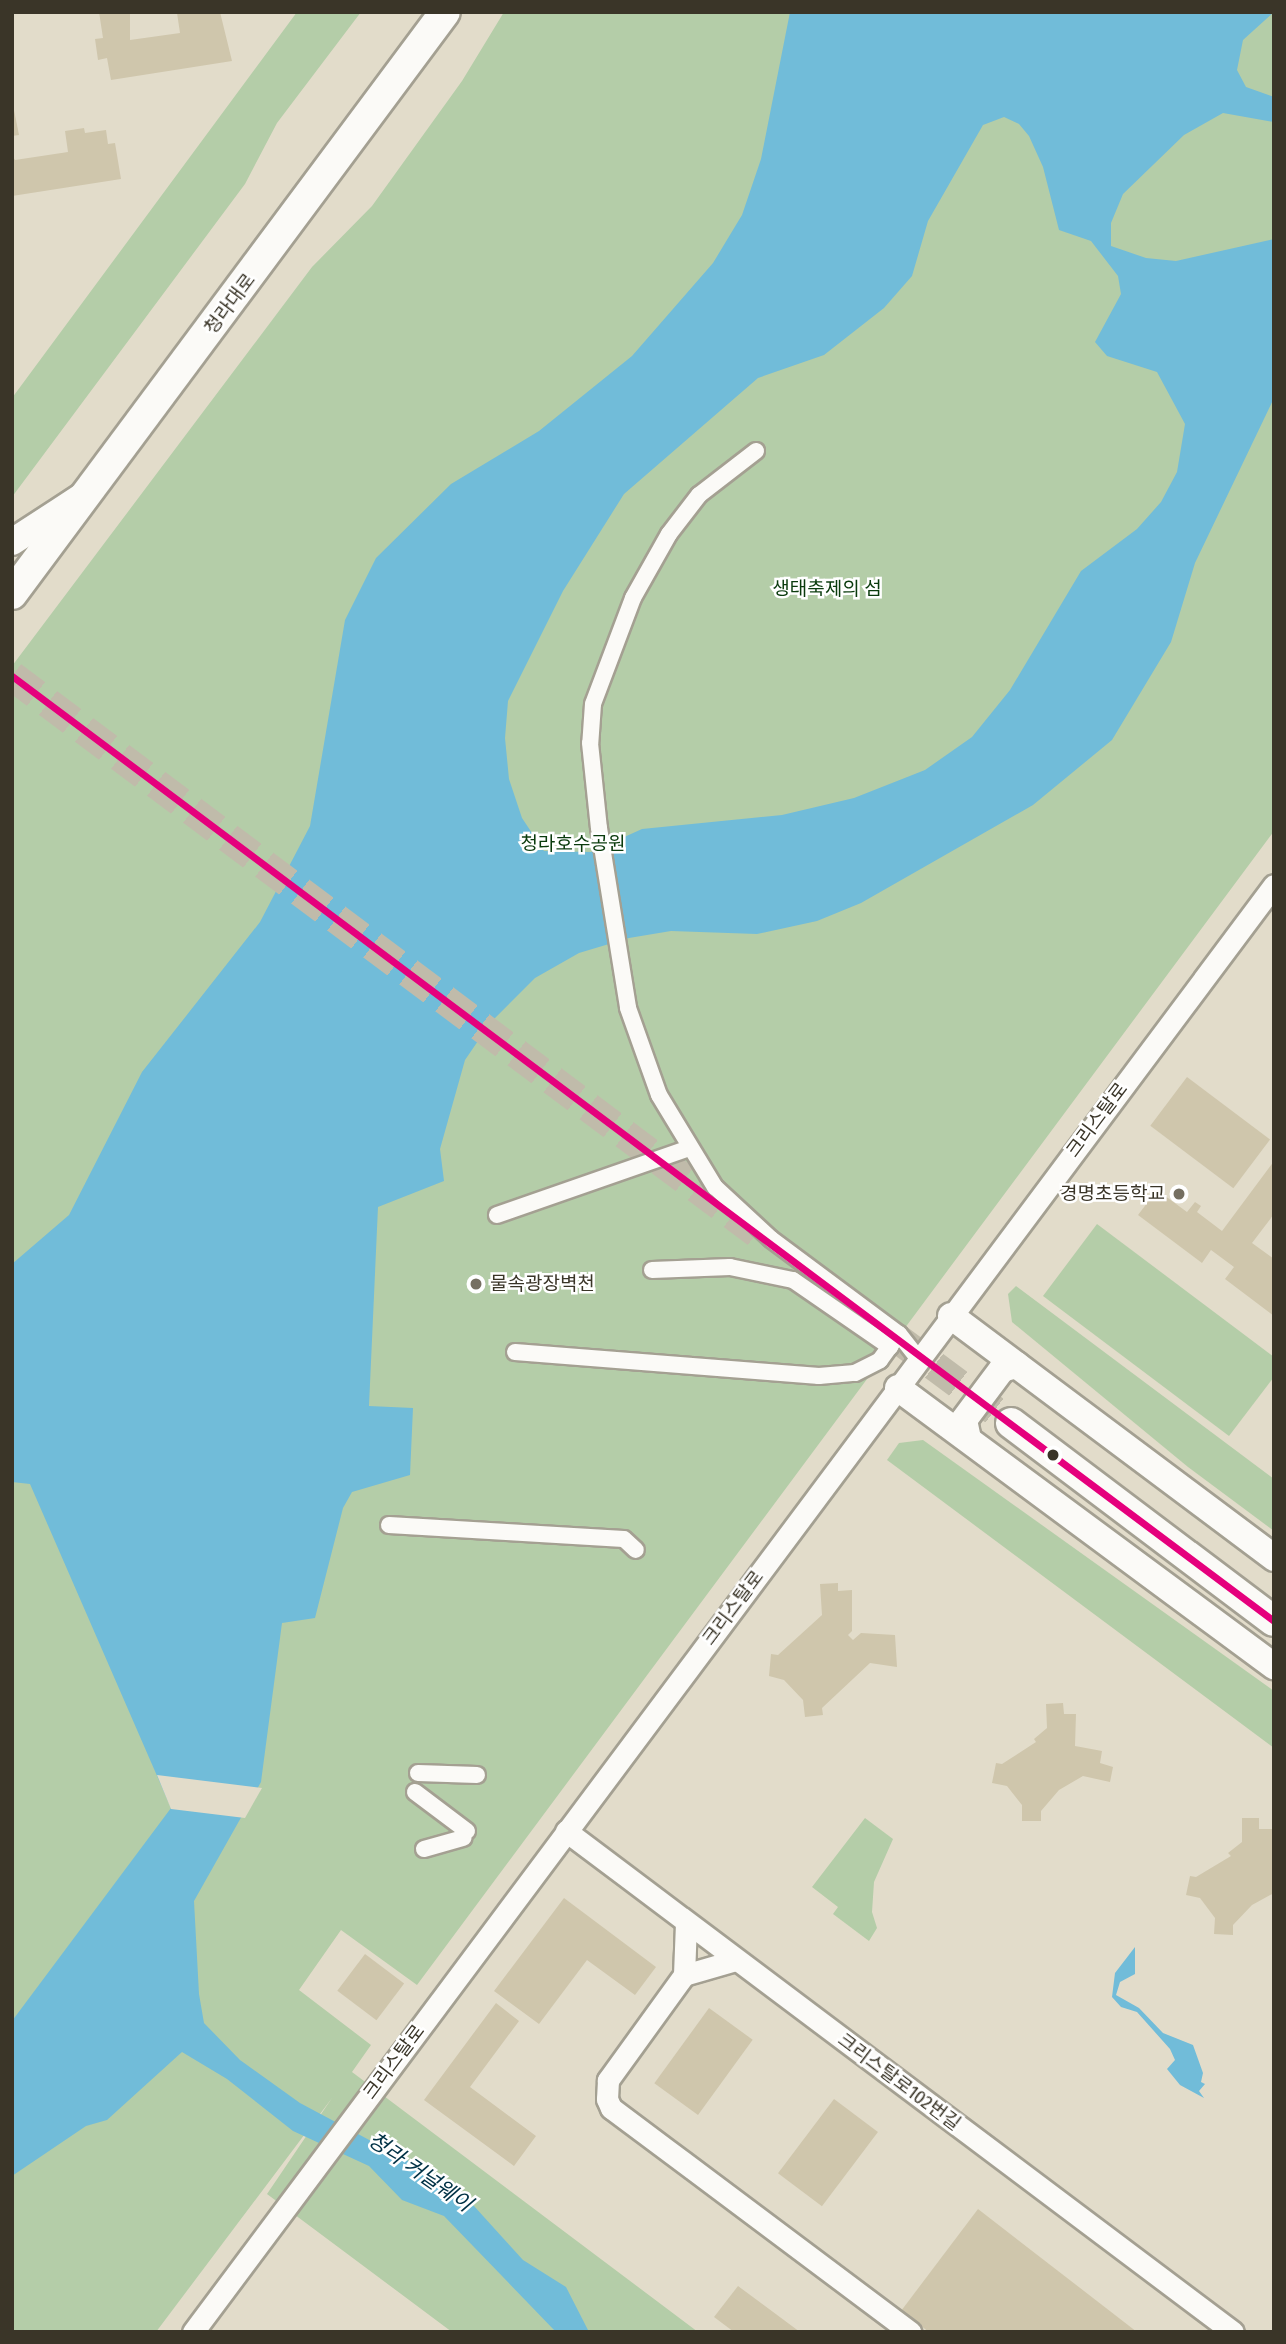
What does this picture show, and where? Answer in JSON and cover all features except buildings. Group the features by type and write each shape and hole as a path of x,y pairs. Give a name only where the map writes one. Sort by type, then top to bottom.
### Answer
{"main road":[{"name":"청라대로","path":"12,594 445,12"},
{"path":"1011,1423 1267,1612"}],"street":[{"path":"756,451 699,495 670,534 633,598 610,652 593,704 590,743 599,828 628,1008 659,1094 688,1148 715,1187 771,1239 919,1360"},
{"path":"12,542 89,492"},
{"name":"크리스탈로","path":"194,2332 1274,885"},
{"path":"497,1215 688,1148"},
{"path":"652,1270 730,1267 793,1280 895,1340"},
{"path":"951,1316 1274,1558"},
{"path":"515,1352 819,1376 855,1373 880,1360 895,1340"},
{"path":"968,1440 964,1420 1002,1369 1016,1365"},
{"path":"898,1388 1274,1666"},
{"path":"389,1525 624,1539 636,1550"},
{"path":"418,1773 477,1774"},
{"path":"415,1792 465,1834 424,1849"},
{"name":"크리스탈로102번길","path":"566,1831 1206,2322 1233,2332"},
{"path":"687,1923 684,1975 608,2080 607,2099 611,2109 910,2332"},
{"path":"684,1975 736,1960"}],"green space":[{"path":"297,12 361,12 277,123 245,184 12,497 12,398"},
{"name":"청라호수공원","path":"504,12 1274,12 1274,831 417,1985 341,1930 299,1990 371,2045 352,2072 698,2332 452,2332 267,2194 332,2098 156,2332 12,2332 12,666 312,267 372,206 462,81"},
{"path":"1097,1224 1274,1357 1274,1377 1229,1436 1043,1296"},
{"path":"1016,1286 1274,1479 1274,1531 1188,1467 1012,1322 1008,1294"},
{"path":"923,1440 1274,1691 1274,1748 887,1460 899,1443"},
{"path":"865,1818 893,1839 874,1882 872,1912 877,1928 869,1941 833,1914 838,1907 812,1887"}],"water":[{"name":"청라 커널웨이","path":"790,12 1274,12 1243,40 1237,70 1246,87 1274,97 1274,122 1223,113 1184,135 1123,194 1111,223 1111,246 1146,258 1176,261 1274,239 1274,398 1195,563 1171,642 1112,740 1033,805 861,903 817,921 757,934 671,931 629,938 579,953 535,978 491,1022 465,1060 440,1149 444,1181 378,1207 369,1406 413,1408 410,1475 352,1492 343,1508 315,1618 282,1623 261,1782 194,1901 199,1994 204,2023 240,2060 300,2103 431,2173 474,2206 523,2260 566,2287 589,2332 556,2332 444,2216 402,2200 369,2166 293,2131 227,2079 182,2052 107,2120 86,2126 12,2176 12,2021 171,1808 30,1484 12,1482 12,1264 69,1215 142,1072 260,922 310,826 345,620 376,558 451,484 539,431 632,356 713,263 742,215 761,159","holes":["1004,117 1019,124 1029,136 1043,167 1059,230 1091,241 1118,276 1121,294 1095,342 1107,356 1157,372 1185,424 1177,472 1161,502 1137,529 1081,571 1010,690 972,737 925,770 854,798 782,815 642,829 591,852 544,851 522,818 509,779 505,738 508,701 563,591 624,494 758,378 824,355 884,308 912,276 928,221 983,125"]},
{"path":"1135,1947 1135,1974 1120,1982 1116,1995 1139,2008 1163,2033 1193,2045 1203,2073 1201,2082 1205,2084 1199,2091 1204,2098 1180,2085 1167,2069 1175,2060 1170,2049 1137,2012 1121,2007 1112,1997 1115,1973"}],"pier":[{"path":"157,1775 262,1788 245,1818 171,1809"}],"tunnel":[{"path":"12,676 769,1242"},
{"path":"898,1339 1011,1423"}],"transit line":[{"path":"12,676 1274,1621"}],"place":[{"name":"경명초등학교","path":"1179,1194"},
{"name":"물속광장벽천","path":"476,1284"}],"park label":[{"name":"생태축제의 섬","path":"827,589"}]}
